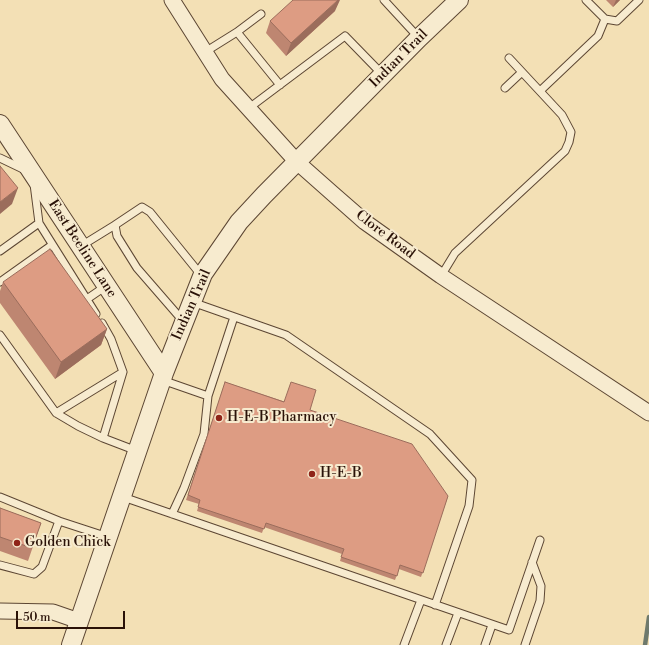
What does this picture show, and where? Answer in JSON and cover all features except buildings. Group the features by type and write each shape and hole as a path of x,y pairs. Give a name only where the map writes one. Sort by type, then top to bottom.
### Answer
{"street":[{"name":"Clore Road","path":"172,0 222,78 297,162 366,222 441,276 649,413"},
{"name":"Indian Trail","path":"71,645 162,377 202,277 239,222 419,38 459,0"},
{"name":"East Beeline Lane","path":"0,124 106,286 162,377"},
{"path":"0,611 53,612 79,621"}],"lane":[{"path":"384,0 419,38"},
{"path":"586,0 606,19 617,21 639,0"},
{"path":"205,52 237,32 261,14"},
{"path":"540,91 598,36 606,19"},
{"path":"237,32 280,86"},
{"path":"249,108 344,36 383,75"},
{"path":"441,276 455,253 564,151 569,142 571,132 562,115 509,58"},
{"path":"505,88 522,72"},
{"path":"0,158 33,174 38,224 111,339 123,372 102,438"},
{"path":"81,247 142,207 150,212 202,277"},
{"path":"0,251 38,224"},
{"path":"115,225 117,236 137,268 184,322"},
{"path":"0,282 52,245"},
{"path":"87,299 106,286"},
{"path":"192,302 286,335 430,434 472,480 469,506 435,605"},
{"path":"172,514 184,488 204,434 208,396 234,317"},
{"path":"0,335 56,413 102,438 138,451"},
{"path":"56,413 123,372"},
{"path":"162,377 208,396"},
{"path":"0,497 59,521 108,537"},
{"path":"122,497 509,630 540,540"},
{"path":"0,565 34,574 42,567 59,521"},
{"path":"524,645 540,601 541,586 532,562"},
{"path":"404,645 421,600"},
{"path":"446,645 458,613"},
{"path":"485,645 492,625"}],"waterway":[{"path":"645,645 649,617"}],"place":[{"name":"H-E-B Pharmacy","path":"219,418"},
{"name":"H-E-B","path":"312,474"},
{"name":"Golden Chick","path":"17,543"}]}
